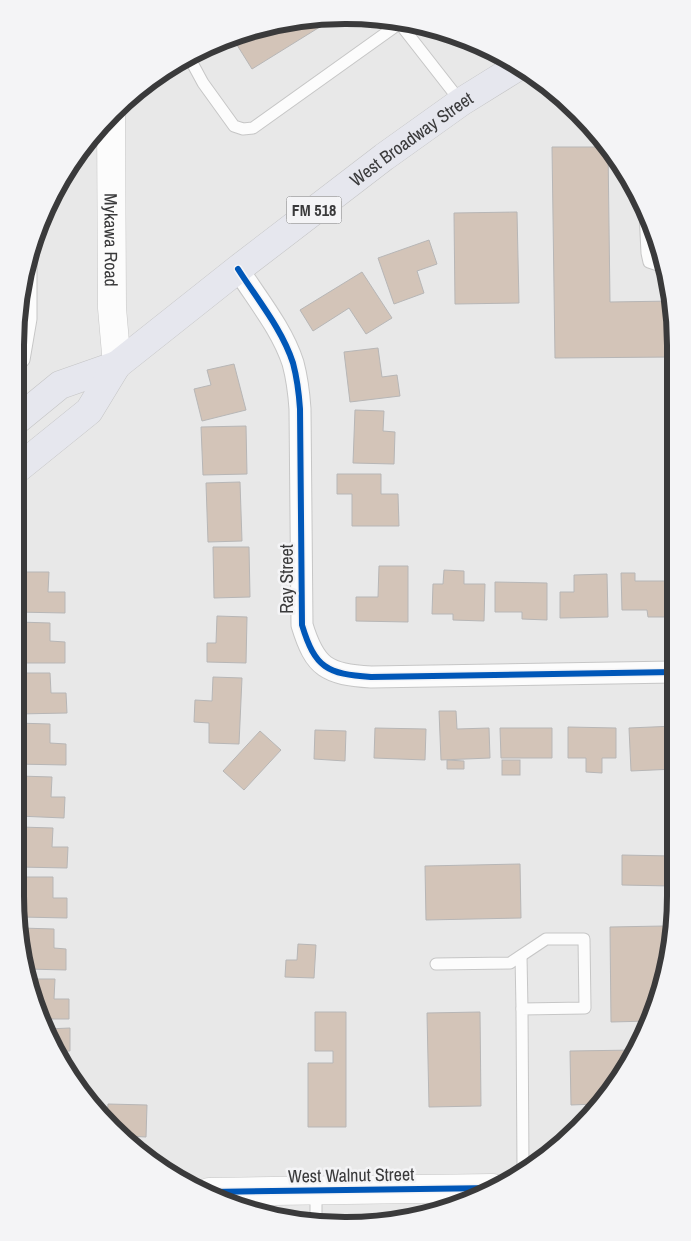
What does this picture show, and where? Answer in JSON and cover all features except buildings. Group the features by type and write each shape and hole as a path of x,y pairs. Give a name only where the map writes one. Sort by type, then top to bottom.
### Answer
{"main road":[{"name":"West Broadway Street","path":"24,464 89,411 118,365 238,269 384,157 461,102 512,71"},
{"name":"West Broadway Street","path":"24,414 60,385 118,365"}],"street":[{"name":"Mykawa Road","path":"111,125 112,308 118,365"},
{"name":"Ray Street","path":"238,269 280,332 292,363 297,383 300,409 302,625 313,653 321,664 350,676 667,672"},
{"name":"West Walnut Street","path":"220,1192 316,1191 437,1199 470,1192"}],"lane":[{"path":"192,63 202,83 234,126 243,129 253,128 389,27"},
{"path":"405,30 461,102"},
{"path":"646,230 649,262 657,265"},
{"path":"24,360 31,319 30,285"},
{"path":"436,964 510,963 546,939 584,939 585,1008 522,1009"},
{"path":"521,956 523,1164"},
{"path":"316,1191 316,1216"}],"cycle path":[{"path":"238,269 276,326 293,363 298,386 300,409 302,625 312,651 318,660 333,671 371,677 667,672"},
{"path":"220,1192 479,1188"}]}
